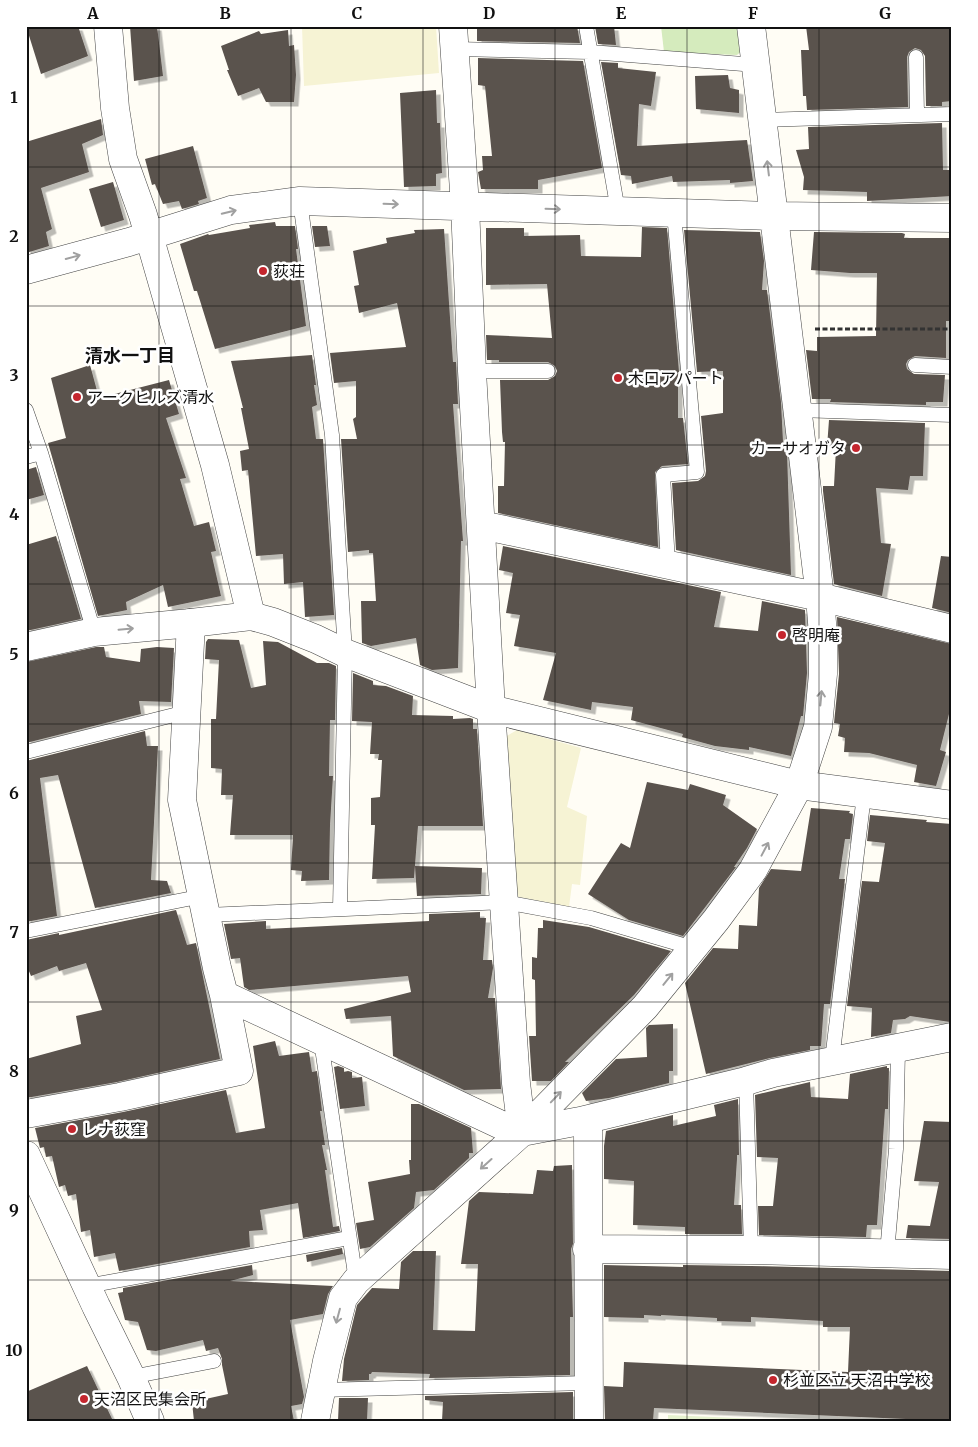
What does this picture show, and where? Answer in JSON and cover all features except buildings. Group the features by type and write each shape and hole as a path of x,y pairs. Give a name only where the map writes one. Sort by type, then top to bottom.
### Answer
{"street":[{"path":"108,26 115,108 123,159 143,215 215,465 251,616"},
{"path":"315,1421 320,1390 343,1298 356,1281 522,1132 645,1007 753,870 799,785 818,727 823,674 823,635 820,597 751,26"},
{"path":"454,38 465,206 472,371 491,709 516,1083 522,1132"},
{"path":"26,270 148,236 231,210 300,201 774,216 952,218"},
{"path":"481,525 820,597 952,629"},
{"path":"26,647 94,632 251,616 316,639 345,653 491,709 799,785 952,805"},
{"path":"26,1114 120,1097 238,1071 224,995 182,800 191,623"},
{"path":"224,995 499,1124 522,1132 580,1121 772,1072 952,1038"},
{"path":"580,1121 588,1130 589,1421"},
{"path":"26,1155 132,1377 150,1421"},
{"path":"587,1249 751,1250 952,1255"}],"lane":[{"path":"586,26 618,211"},
{"path":"454,38 590,52 756,65"},
{"path":"916,57 917,115"},
{"path":"762,120 952,114"},
{"path":"300,201 332,434 345,653 340,909"},
{"path":"668,564 663,476 697,472 674,213"},
{"path":"915,365 952,367"},
{"path":"472,371 548,371"},
{"path":"26,410 41,453 94,632"},
{"path":"798,410 952,415"},
{"path":"26,457 41,453"},
{"path":"26,752 186,712"},
{"path":"832,1060 864,795"},
{"path":"26,931 205,905 340,909 505,902 591,918 693,948"},
{"path":"321,1041 356,1281"},
{"path":"887,1253 896,1149 898,1049"},
{"path":"746,1080 751,1250"},
{"path":"87,1286 349,1238"},
{"path":"132,1377 214,1361"},
{"path":"320,1390 588,1383"}],"path":[{"path":"788,329 952,329"}],"shaded area":[{"path":"302,26 436,26 439,73 304,86"},
{"path":"517,730 581,748 567,807 587,816 580,885 572,884 569,907 514,896 505,737"}],"green space":[{"path":"661,26 740,26 743,50 737,55 664,52"},
{"path":"668,1415 806,1421 668,1421"}],"place":[{"name":"荻荘","path":"263,271"},
{"name":"木口アパート","path":"618,378"},
{"name":"アークヒルズ清水","path":"77,397"},
{"name":"カーサオガタ","path":"856,448"},
{"name":"啓明庵","path":"782,635"},
{"name":"レナ荻窪","path":"72,1129"},
{"name":"杉並区立 天沼中学校","path":"773,1380"},
{"name":"天沼区民集会所","path":"84,1399"}],"district":[{"name":"清水一丁目","path":"130,356"}]}
